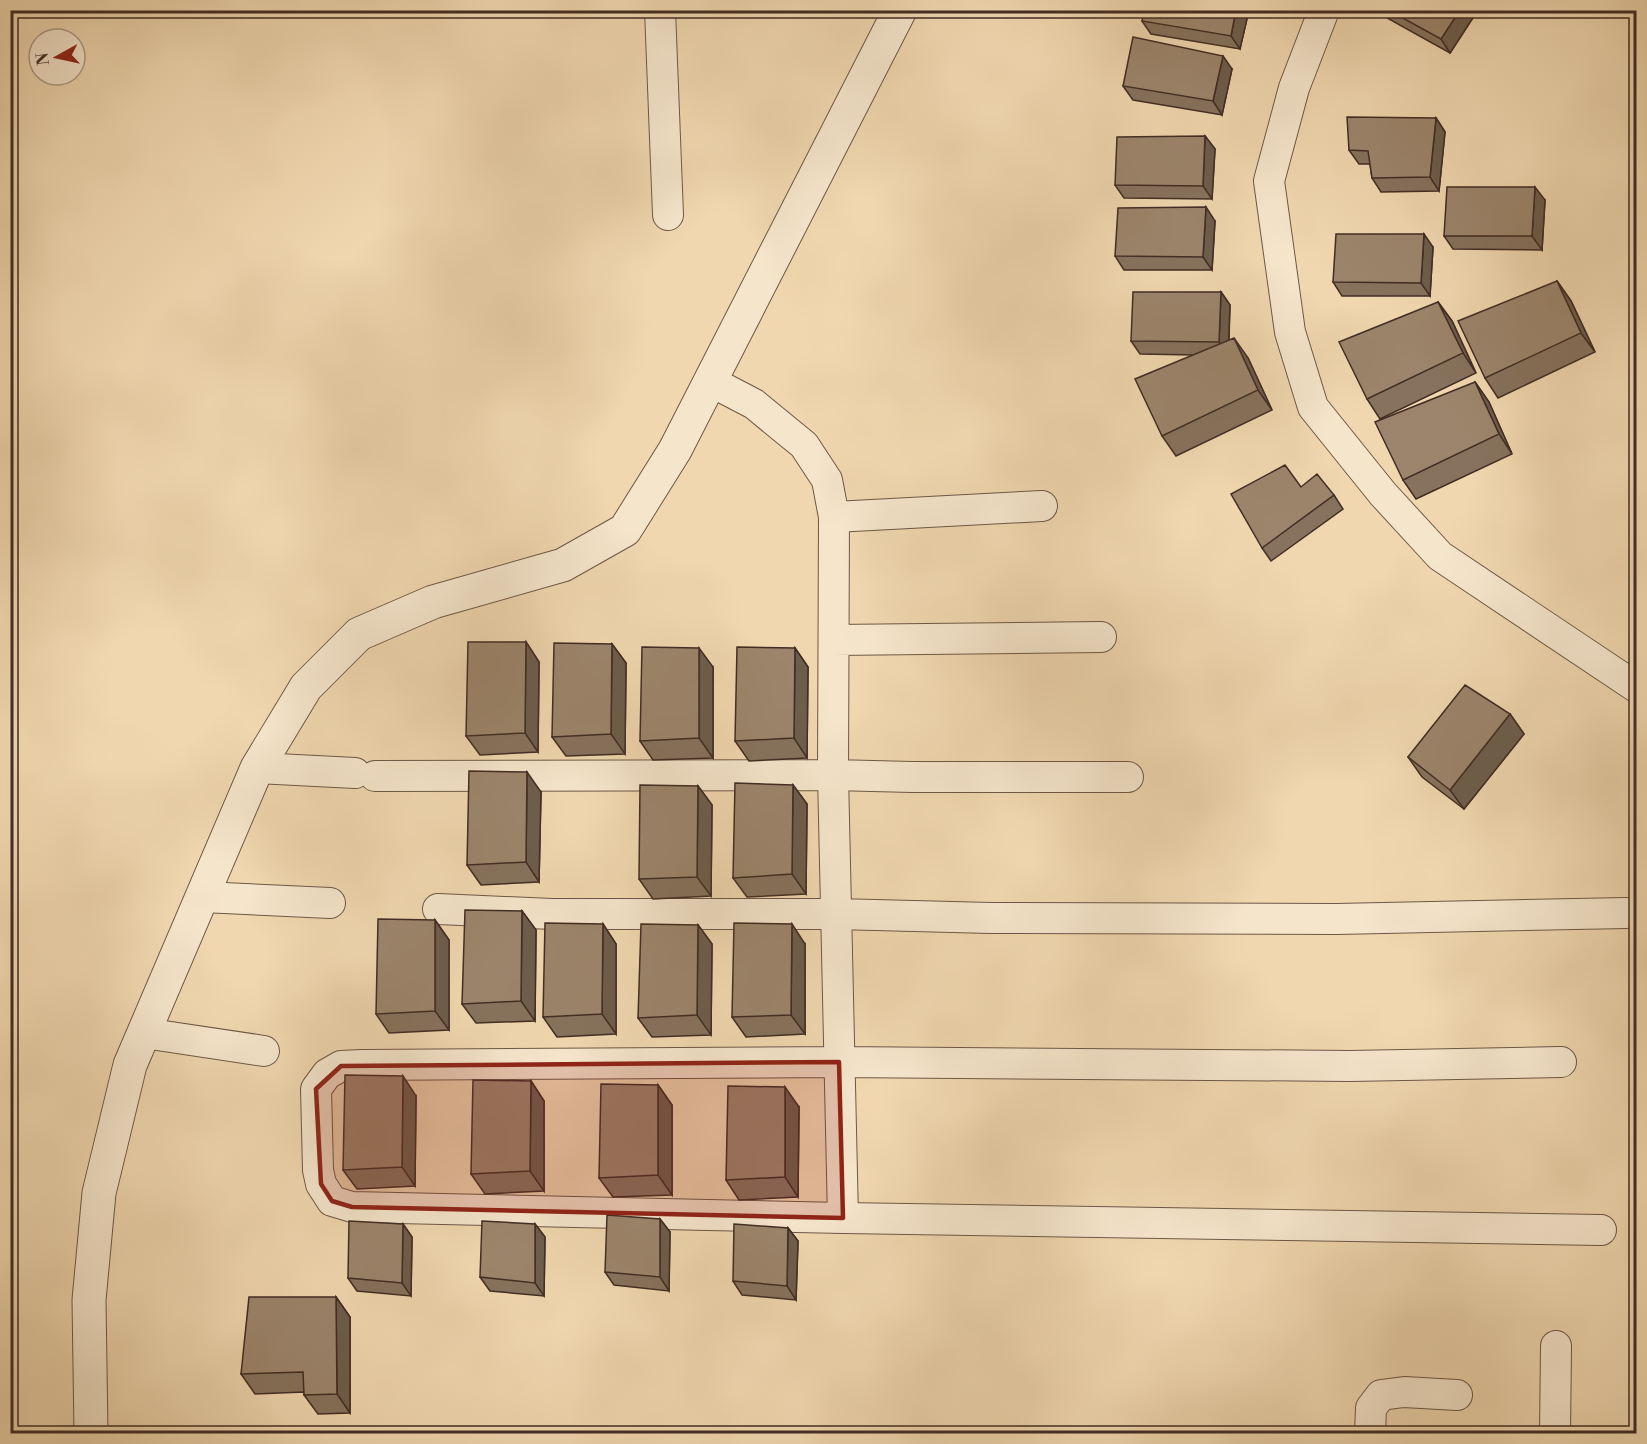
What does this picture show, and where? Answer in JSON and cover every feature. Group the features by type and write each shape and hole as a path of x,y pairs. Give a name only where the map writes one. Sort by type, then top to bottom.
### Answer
{"street":[{"path":"660,10 668,214"},
{"path":"91,1434 89,1300 99,1193 130,1065 257,768 306,687 359,634 434,602 563,565 625,530 675,450 900,10"},
{"path":"1324,10 1294,88 1269,181 1290,332 1313,407 1383,494 1440,556 1636,687"},
{"path":"710,381 754,404 804,445 827,480 834,517 833,776 843,1218"},
{"path":"834,517 1042,506"},
{"path":"834,640 1101,637"},
{"path":"257,768 365,775 1128,777"},
{"path":"202,897 330,903"},
{"path":"438,909 552,914 836,914 991,918 1336,920 1626,913"},
{"path":"144,1034 264,1051"},
{"path":"1562,1062 1350,1066 839,1062 341,1066 327,1074 316,1089 317,1158 321,1184 332,1201 352,1207 843,1218 1600,1230"},
{"path":"1555,1434 1556,1346"},
{"path":"1370,1434 1371,1408 1381,1395 1404,1392 1457,1395"}],"highlighted area":[{"path":"839,1062 843,1218 352,1207 332,1201 321,1184 316,1089 341,1066"}],"building":[{"path":"1144,10 1236,10 1231,36 1142,21"},
{"path":"1388,10 1460,10 1441,39"},
{"path":"1133,37 1223,56 1213,101 1123,86"},
{"path":"1347,117 1436,118 1430,177 1372,178 1368,151 1349,150"},
{"path":"1205,136 1203,186 1115,185 1117,137"},
{"path":"1447,187 1535,187 1532,236 1444,236"},
{"path":"1206,207 1203,257 1115,256 1118,208"},
{"path":"1336,234 1424,234 1421,283 1333,282"},
{"path":"1557,281 1581,333 1485,378 1458,321"},
{"path":"1133,292 1221,292 1219,342 1131,341"},
{"path":"1438,302 1463,353 1367,399 1339,342"},
{"path":"1234,338 1258,390 1162,436 1135,379"},
{"path":"1475,382 1499,434 1403,480 1375,422"},
{"path":"1285,465 1301,487 1317,474 1334,495 1262,548 1231,494"},
{"path":"468,642 526,642 525,733 466,736"},
{"path":"554,643 612,644 611,734 552,737"},
{"path":"642,647 699,648 699,738 640,741"},
{"path":"737,647 795,648 794,738 735,741"},
{"path":"1465,685 1510,714 1450,790 1408,757"},
{"path":"469,771 527,772 526,862 467,865"},
{"path":"735,783 793,785 792,874 733,878"},
{"path":"640,785 698,786 697,877 639,879"},
{"path":"465,910 522,911 521,1001 462,1004"},
{"path":"378,919 435,920 435,1011 376,1014"},
{"path":"545,923 603,924 602,1014 543,1017"},
{"path":"734,923 792,924 791,1015 732,1017"},
{"path":"641,924 698,925 697,1015 638,1018"},
{"path":"345,1075 403,1076 402,1167 343,1170"},
{"path":"473,1080 531,1081 530,1171 471,1174"},
{"path":"601,1084 658,1085 658,1175 599,1178"},
{"path":"728,1086 785,1087 785,1177 726,1180"},
{"path":"607,1215 660,1219 660,1277 605,1272"},
{"path":"349,1221 403,1224 402,1283 348,1278"},
{"path":"482,1221 535,1224 535,1283 480,1277"},
{"path":"734,1224 788,1228 787,1286 733,1281"},
{"path":"249,1297 336,1297 337,1394 304,1395 303,1372 241,1374"}]}
